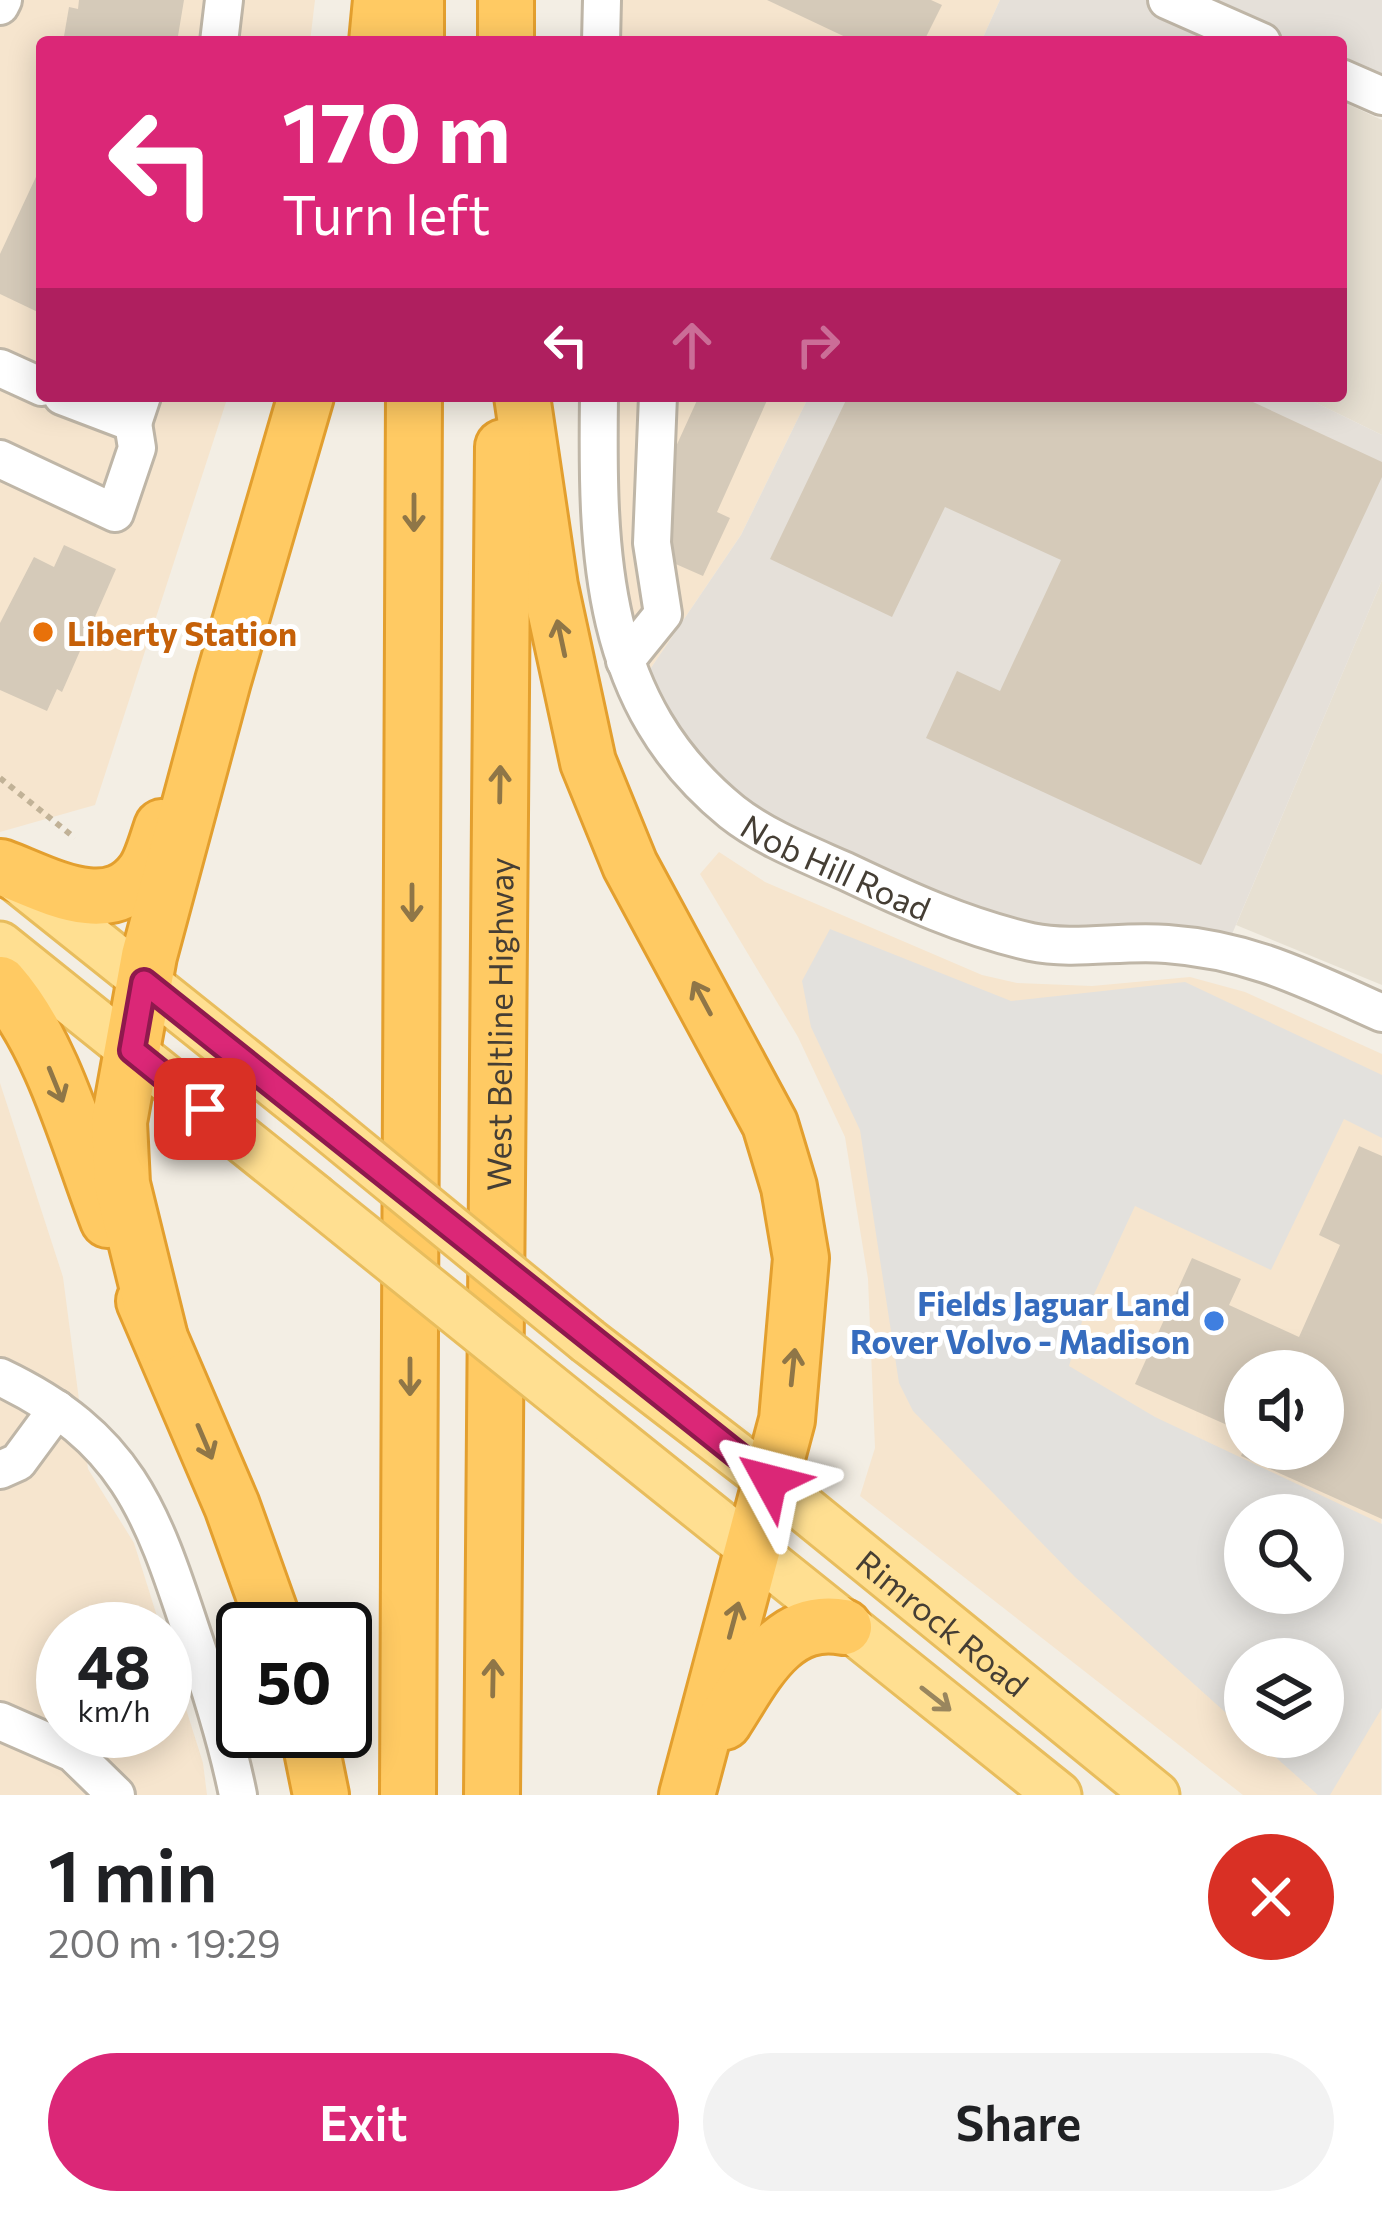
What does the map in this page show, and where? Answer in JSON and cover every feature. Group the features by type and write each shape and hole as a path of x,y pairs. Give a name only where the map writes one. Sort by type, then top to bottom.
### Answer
{"highway":[{"path":"377,36 380,0"},
{"path":"416,0 416,36"},
{"path":"506,0 506,36"},
{"path":"159,1334 122,1184 119,1122 144,982 223,681 304,402"},
{"path":"408,1795 414,402"},
{"name":"West Beltline Highway","path":"492,1795 504,402"},
{"path":"523,402 550,586 588,763 630,865 770,1124 789,1187 801,1258 787,1420 691,1782"},
{"path":"1,866 82,897 109,897 127,889 145,871 192,746 223,681"},
{"path":"0,984 20,1007 50,1069 110,1225 232,1506 266,1602"},
{"path":"691,1782 764,1660 800,1629 819,1622 844,1627"},
{"path":"313,1758 321,1795"}],"main road":[{"name":"Rimrock Road","path":"1,866 1156,1795"},
{"name":"Rimrock Road","path":"0,945 1058,1795"}],"street":[{"path":"221,36 224,0"},
{"path":"601,36 602,0"},
{"path":"1168,0 1249,36"},
{"path":"1347,81 1382,96"},
{"path":"0,368 36,384"},
{"path":"3,468 115,513 137,448 137,410 94,402"},
{"name":"Nob Hill Road","path":"598,402 603,577 625,661 636,690 681,758 733,812 782,842 946,919 1036,944 1168,944 1260,959 1382,1013"},
{"path":"625,661 663,614 652,543 658,402"},
{"path":"0,1377 58,1409 103,1447 132,1482 148,1511 205,1673 238,1795"},
{"path":"0,1470 18,1462 58,1409"},
{"path":"0,1721 73,1753 116,1795"}],"path":[{"path":"0,778 75,838"}],"shaded area":[{"path":"0,0 315,0 311,36 36,36 36,402 226,402 95,805 0,832"},
{"path":"602,0 1000,0 984,36 601,36"},
{"path":"1000,0 1382,0 1382,96 1347,81 1347,36 984,36"},
{"path":"1347,104 1382,120 1382,435 1314,402 1347,402"},
{"path":"600,402 806,402 741,535 636,690"},
{"path":"806,402 1314,402 1382,435 1382,580 1224,953 1037,943 782,842 636,690 741,535"},
{"path":"1382,580 1382,985 1236,925"},
{"path":"719,852 765,882 982,975 1017,983 1092,986 1190,977 1245,992 1382,1054 1381,1795 1243,1795 860,1496 875,1448 868,1279 845,1137 798,1037 700,874"},
{"path":"830,929 1011,1001 1185,982 1382,1075 1382,1138 1344,1119 1271,1270 1135,1206 1083,1318 1069,1366 1155,1417 1224,1450 1224,1470 1267,1470 1318,1494 1224,1494 1224,1614 1344,1614 1344,1506 1382,1524 1382,1708 1330,1795 1318,1795 1277,1758 1344,1758 1344,1638 1224,1638 1224,1711 1075,1577 913,1411 899,1383 860,1130 811,1027 802,981"},
{"path":"0,1083 63,1277 88,1469 134,1543 153,1602 36,1602 36,1758 192,1758 192,1728 207,1795 0,1795"}],"building":[{"path":"79,0 184,0 178,36 64,36 69,7 78,9"},
{"path":"767,0 931,0 942,5 926,36 843,36"},
{"path":"36,177 36,311 0,294 0,254"},
{"path":"696,402 766,402 717,512 730,518 703,576 662,558 658,486"},
{"path":"845,402 1253,402 1382,462 1382,477 1201,865 926,738 957,671 1000,691 1061,560 945,507 892,617 770,559"},
{"name":"Liberty Station","path":"64,545 116,569 62,692 57,689 47,711 0,690 0,623 34,557 54,567"},
{"name":"Fields Jaguar Land Rover Volvo - Madison","path":"1359,1146 1382,1156 1382,1519 1344,1502 1344,1494 1326,1494 1272,1470 1344,1470 1344,1350 1224,1350 1224,1424 1135,1384 1192,1258 1241,1279 1229,1305 1299,1337 1340,1245 1319,1235"}],"place":[{"name":"Liberty Station","path":"43,632"},
{"name":"Fields Jaguar Land Rover Volvo - Madison","path":"1214,1321"}],"route":[{"path":"205,1109 132,1050 144,982 770,1481"}]}
